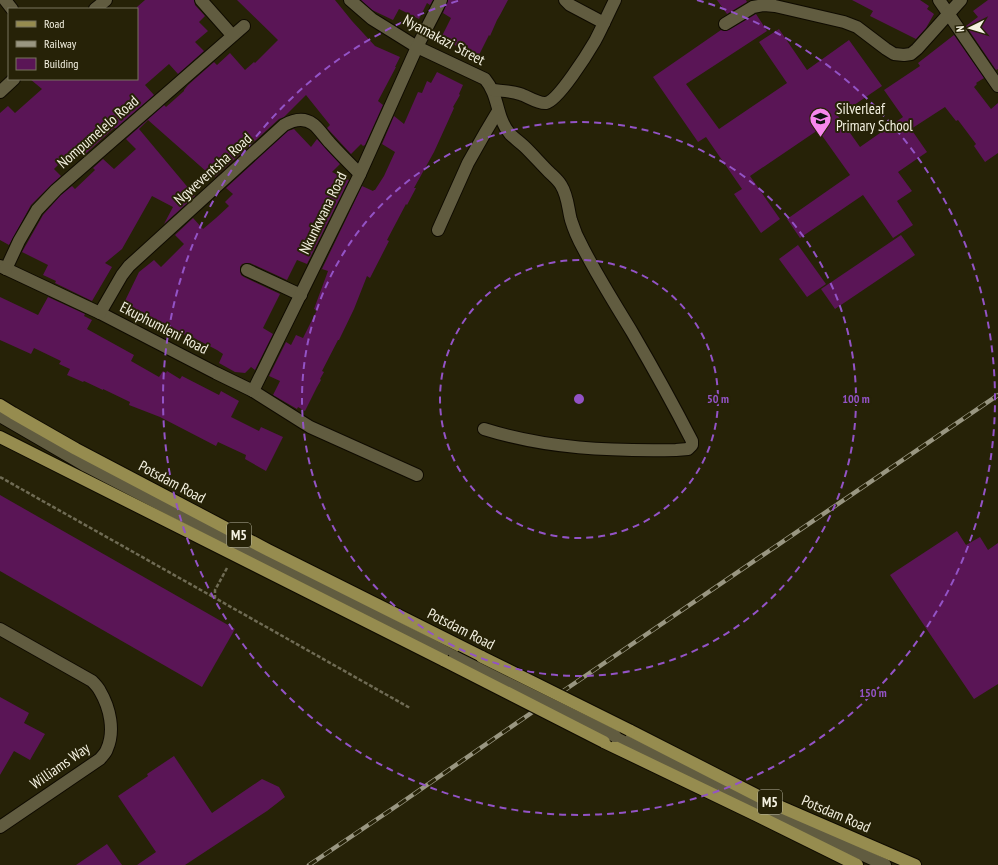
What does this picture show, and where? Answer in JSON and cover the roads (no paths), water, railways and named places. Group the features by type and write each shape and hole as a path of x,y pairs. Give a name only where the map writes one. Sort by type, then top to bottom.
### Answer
{"main road":[{"name":"Potsdam Road","path":"0,405 76,449 261,547 629,730 774,804 915,865"},
{"name":"M5","path":"0,437 450,659 857,865"}],"street":[{"path":"5,0 11,8"},
{"path":"96,8 106,0"},
{"path":"201,0 232,35"},
{"name":"Nyamakazi Street","path":"350,0 372,19 417,47 485,80 493,90"},
{"name":"Nkunkwana Road","path":"253,391 360,174 417,47 441,0"},
{"path":"565,0 570,5 604,23"},
{"path":"484,429 507,436 567,447 594,449 676,450 688,448 692,445 692,441 666,390 582,248 571,219 566,195 561,185 526,148 510,134 498,111 497,100 493,90 510,91 546,103 551,100 557,95 576,70 594,42 615,0"},
{"path":"939,0 998,86"},
{"path":"725,24 753,6 775,6 844,22 857,27 894,54 904,55 911,54 917,49 961,0"},
{"name":"Nompumelelo Road","path":"3,267 37,210 56,190 244,26"},
{"path":"0,92 13,80"},
{"path":"438,230 468,163 498,111"},
{"name":"Ngweventsha Road","path":"100,313 122,275 140,255 262,147 284,125 297,120 305,120 313,124 344,160 360,174"},
{"name":"Ekuphumleni Road","path":"3,267 100,313 253,391 310,427 417,475"},
{"path":"247,270 301,295"},
{"path":"0,416 86,466 450,659"},
{"name":"Williams Way","path":"0,629 92,681 100,690 108,710 111,730 107,750 100,759 0,827"},
{"path":"610,739 885,865"}],"railway":[{"path":"309,865 998,395"}],"place":[{"name":"Silverleaf Primary School","path":"821,138"}]}
